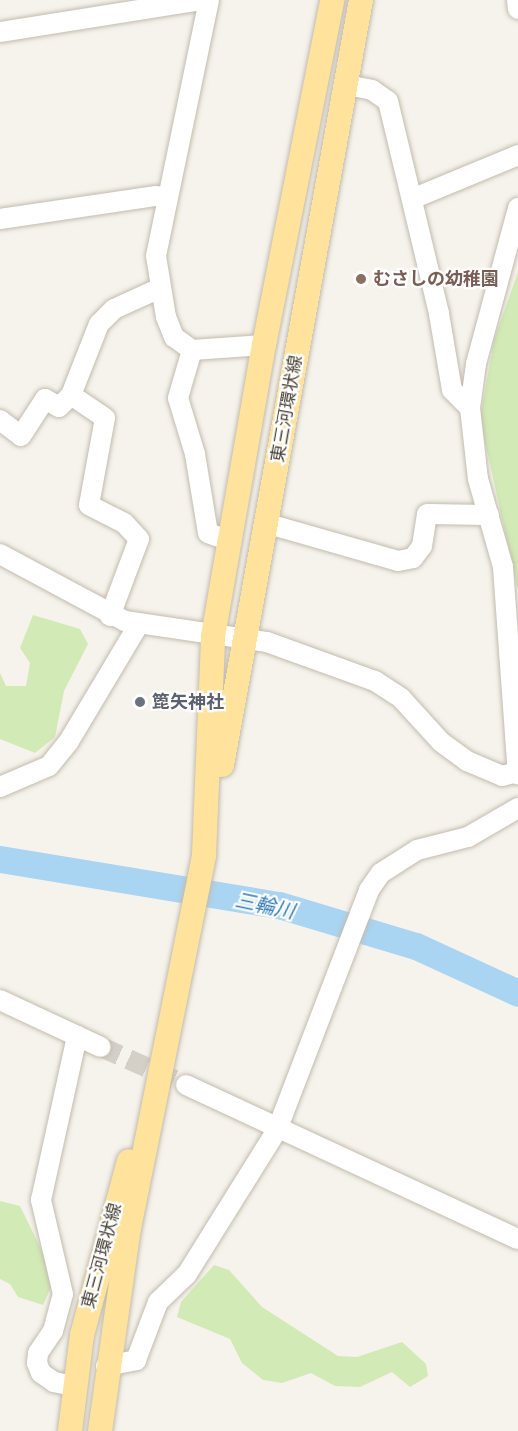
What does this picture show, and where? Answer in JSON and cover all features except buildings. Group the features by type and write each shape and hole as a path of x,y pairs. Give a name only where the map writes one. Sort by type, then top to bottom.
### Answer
{"main road":[{"name":"東三河環状線","path":"100,1431 106,1366 156,1086 204,855 209,816 213,636 264,345 332,0"},
{"name":"東三河環状線","path":"209,816 219,783 362,0"},
{"name":"東三河環状線","path":"70,1431 74,1386 109,1225 156,1086"}],"street":[{"path":"0,32 96,8 203,0"},
{"path":"209,0 156,256 160,288 174,337 192,350 264,345"},
{"path":"517,0 518,9"},
{"path":"347,85 372,90 388,101 412,199 452,390 470,408"},
{"path":"412,199 518,155"},
{"path":"0,219 156,196 167,198"},
{"path":"0,554 110,616 139,624 244,639 298,651 375,681 401,698 441,741 467,761 502,776 518,773 511,724 509,615 489,515 476,470 470,408 476,364 518,208"},
{"path":"502,273 518,261"},
{"path":"0,420 21,436 45,399 59,407 72,395 99,324 114,309 160,288"},
{"path":"192,350 178,398 195,454 208,533 230,541"},
{"path":"72,395 105,418 89,505 124,523 139,539 110,616"},
{"path":"266,523 398,561 414,558 422,546 427,514 489,515"},
{"path":"0,787 49,766 69,741 139,624"},
{"path":"106,1366 136,1360 158,1302 187,1274 277,1130 347,945 362,909 381,873 402,857 468,837 518,808"},
{"path":"0,1000 101,1047"},
{"path":"74,1386 54,1382 41,1373 37,1363 38,1353 53,1330 63,1294 41,1200 77,1036"},
{"path":"186,1085 277,1130 518,1239"}],"green space":[{"path":"518,272 518,591 480,419 494,340"},
{"path":"33,615 80,629 88,644 64,691 55,737 35,753 0,739 0,673 6,686 26,686 30,663 20,648"},
{"path":"0,1201 20,1206 46,1259 52,1285 43,1305 18,1297 10,1284 0,1279"},
{"path":"214,1265 229,1270 262,1307 338,1356 357,1357 402,1342 426,1364 428,1376 410,1387 392,1372 360,1387 335,1386 311,1373 282,1383 263,1380 242,1363 230,1339 177,1317 181,1302"}],"waterway":[{"name":"三輪川","path":"0,859 279,905 416,946 518,993"}],"tunnel":[{"path":"101,1047 186,1085"}],"place":[{"name":"むさしの幼稚園","path":"361,279"},
{"name":"箆矢神社","path":"140,702"}]}
